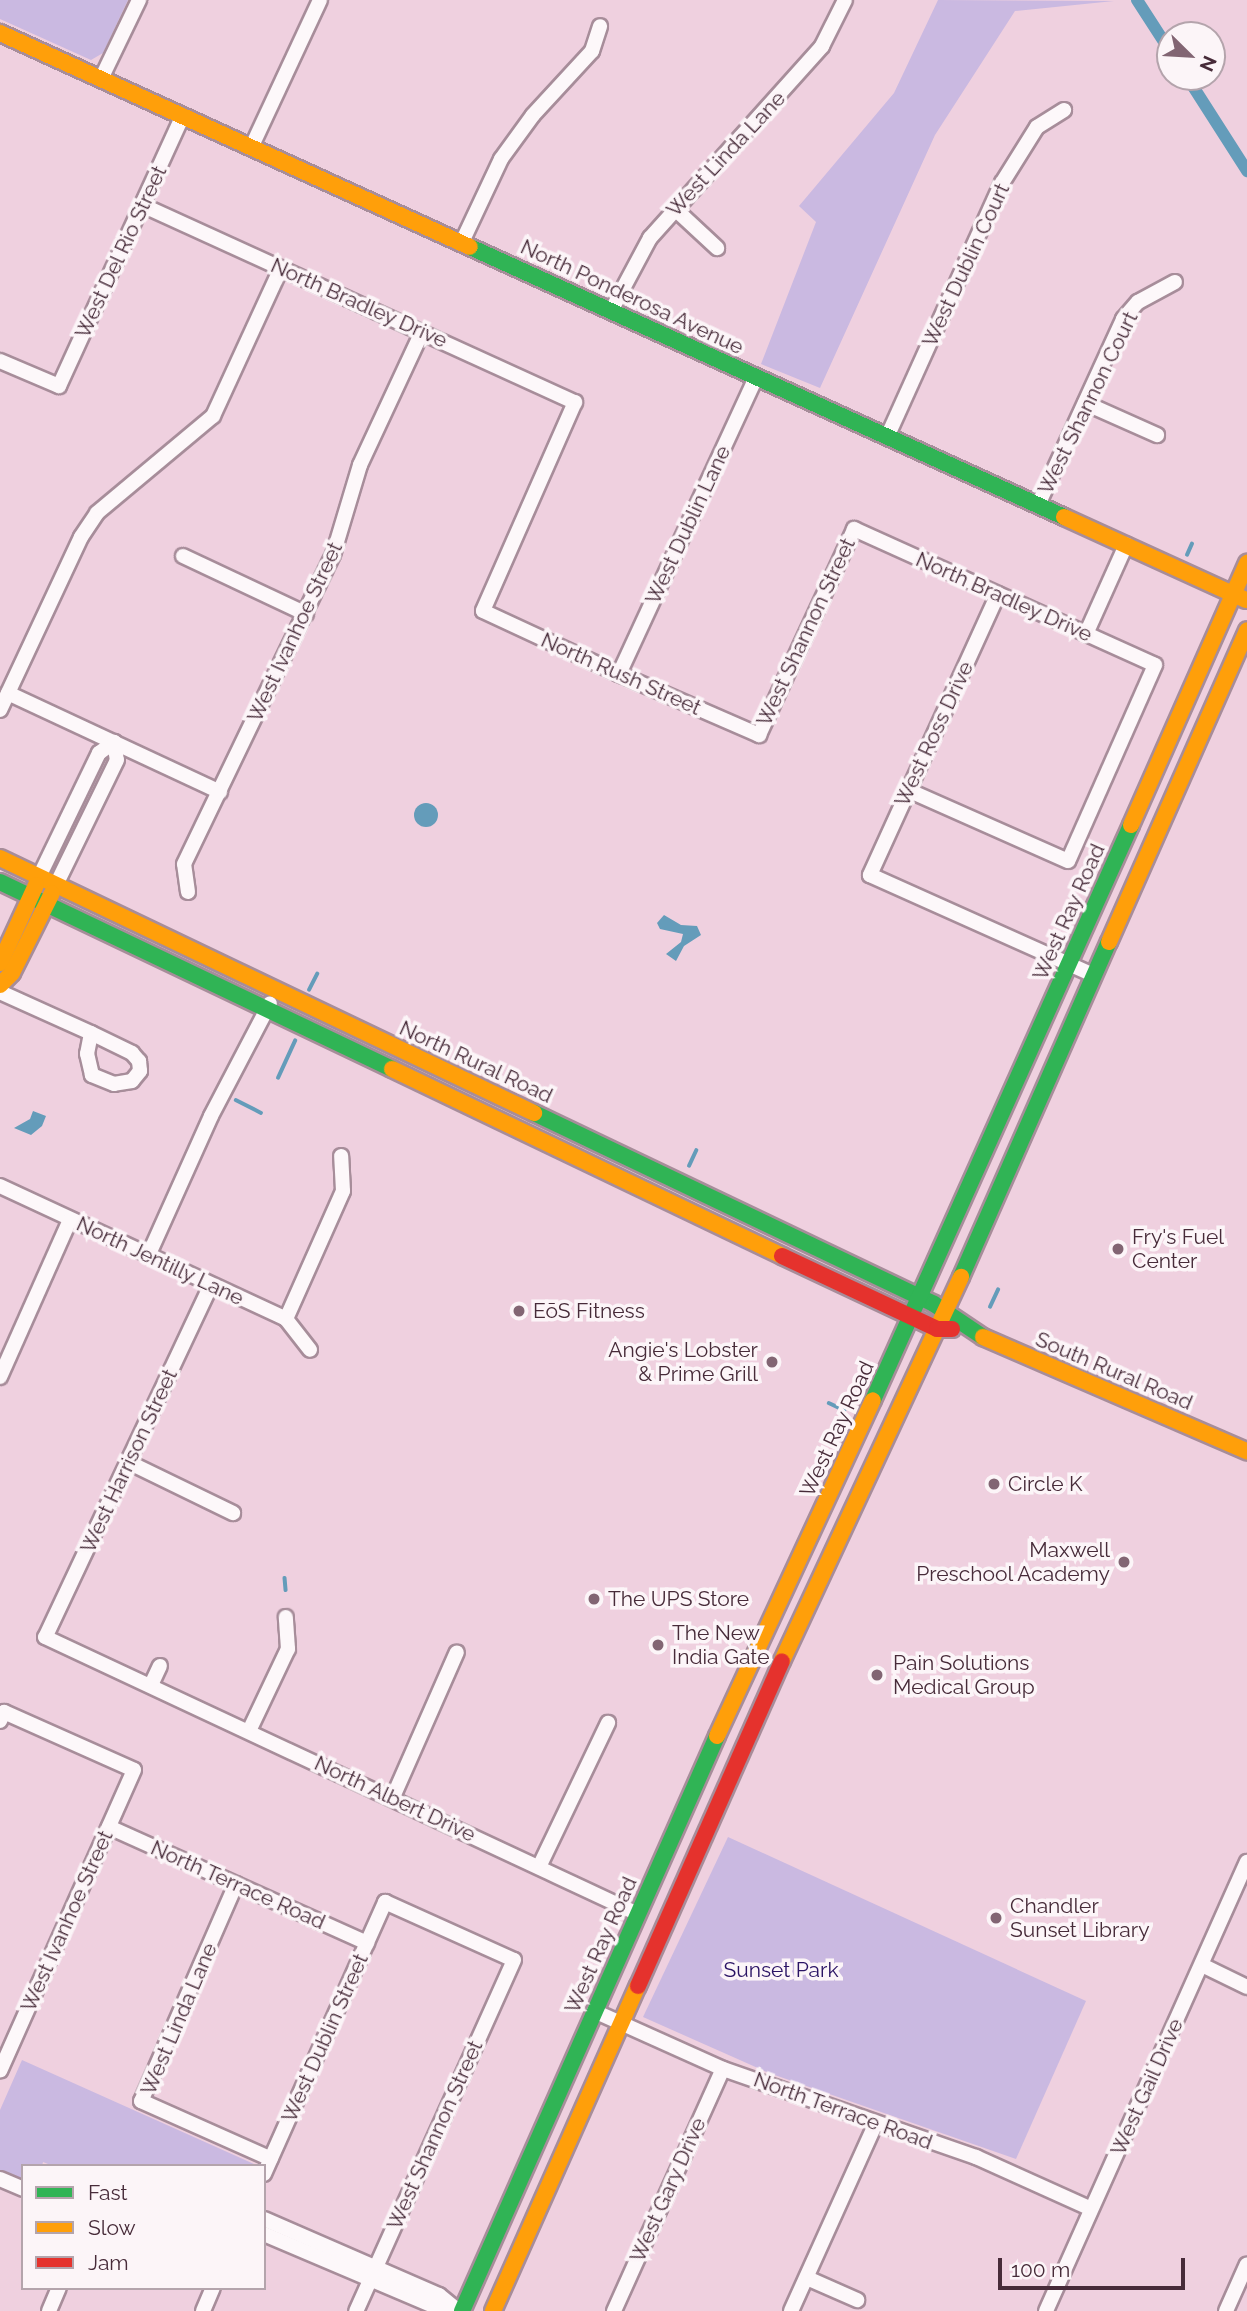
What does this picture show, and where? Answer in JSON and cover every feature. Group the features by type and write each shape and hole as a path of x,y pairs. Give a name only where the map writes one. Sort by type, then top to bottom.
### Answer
{"main road":[{"name":"North Ponderosa Avenue","path":"0,33 1242,598"},
{"name":"West Ray Road","path":"493,2311 782,1662 934,1304 1068,965 1242,598 1247,563"},
{"name":"West Ray Road","path":"461,2311 757,1650 925,1323 1094,975 1247,629"},
{"name":"North Rural Road","path":"0,859 934,1304"},
{"path":"0,962 39,877"},
{"name":"North Rural Road","path":"0,882 925,1323"},
{"path":"0,985 12,974 56,885"},
{"name":"South Rural Road","path":"934,1304 965,1329"},
{"name":"South Rural Road","path":"925,1323 965,1329 1247,1451"},
{"path":"757,1650 782,1662"}],"street":[{"path":"101,79 139,0"},
{"path":"251,148 320,0"},
{"name":"West Linda Lane","path":"611,311 639,254 674,208 822,46 845,0"},
{"path":"462,242 501,159 533,116 592,51 600,26"},
{"name":"West Dublin Court","path":"888,435 1002,183 1037,127 1064,110"},
{"name":"West Del Rio Street","path":"0,361 59,386 182,117"},
{"name":"North Bradley Drive","path":"142,205 575,402 482,611"},
{"path":"674,208 718,248"},
{"path":"0,710 81,537 97,513 213,416 281,268"},
{"name":"West Shannon Court","path":"1038,505 1124,319 1138,302 1175,282"},
{"name":"West Ivanhoe Street","path":"188,892 184,864 306,614 339,540 368,444 422,332"},
{"name":"West Dublin Lane","path":"619,674 756,377"},
{"path":"1085,402 1157,435"},
{"name":"North Bradley Drive","path":"853,529 1155,665 1068,862 908,790"},
{"name":"West Shannon Street","path":"759,736 853,529"},
{"path":"1086,634 1126,545"},
{"path":"183,556 306,614"},
{"name":"West Ross Drive","path":"998,594 870,875 1068,965"},
{"name":"North Rush Street","path":"482,611 759,736"},
{"path":"8,693 220,792"},
{"path":"39,877 99,753 114,742"},
{"path":"56,885 117,760 114,742"},
{"path":"1068,965 1094,975"},
{"path":"149,1254 211,1116 276,990"},
{"path":"0,992 91,1033"},
{"path":"286,1319 343,1191 341,1156"},
{"name":"North Jentilly Lane","path":"0,1186 286,1319 310,1350"},
{"path":"0,1377 70,1220"},
{"name":"West Harrison Street","path":"46,1637 211,1285"},
{"path":"128,1462 233,1513"},
{"path":"249,1731 288,1648 286,1617"},
{"name":"North Albert Drive","path":"46,1637 393,1797 638,1914"},
{"path":"393,1797 457,1652"},
{"path":"151,1685 160,1666"},
{"name":"West Ivanhoe Street","path":"0,2071 134,1770 2,1717"},
{"path":"539,1867 608,1723"},
{"name":"North Terrace Road","path":"109,1828 367,1943"},
{"name":"West Gail Drive","path":"1046,2311 1247,1862"},
{"name":"West Linda Lane","path":"236,1884 141,2101 271,2159"},
{"name":"West Dublin Street","path":"266,2170 385,1902 514,1960"},
{"name":"West Shannon Street","path":"356,2311 514,1960"},
{"path":"1202,1965 1247,1987"},
{"name":"North Terrace Road","path":"594,2011 723,2068 875,2125 976,2157 1091,2209"},
{"name":"West Gary Drive","path":"614,2311 723,2068"},
{"path":"791,2311 875,2125"},
{"path":"0,2179 21,2188"},
{"path":"266,2220 444,2311"},
{"path":"266,2235 439,2295 461,2311"},
{"path":"1227,2311 1247,2264"},
{"path":"807,2278 857,2300"},
{"path":"49,2311 58,2290"},
{"path":"203,2311 212,2290"}],"green space":[{"path":"0,0 128,0 103,53 91,60 0,19"},
{"path":"938,0 1114,1 1015,11 935,135 820,388 761,364 816,222 799,206 894,93"},
{"name":"Sunset Park","path":"728,1837 1086,2001 1016,2159 769,2073 643,2017"},
{"path":"22,2060 254,2164 43,2162 21,2164 21,2180 0,2171 0,2110"}],"water":[{"path":"426,803 434,807 438,815 434,823 426,827 418,823 414,815 418,807"},
{"path":"664,915 681,925 697,926 701,935 684,946 676,961 666,954 681,942 683,934 660,929 657,923"},
{"path":"33,1111 46,1116 42,1126 31,1135 14,1128 30,1119"}],"waterway":[{"path":"1137,0 1156,29"},
{"path":"1196,91 1247,171"},
{"path":"1187,555 1192,544"},
{"path":"309,990 317,974"},
{"path":"278,1078 295,1041"},
{"path":"236,1100 261,1113"},
{"path":"689,1166 696,1151"},
{"path":"990,1307 998,1290"},
{"path":"829,1403 844,1410"},
{"path":"285,1578 286,1590"}],"traffic: fast":[{"path":"470,247 1064,517"},
{"path":"873,1400 1131,825"},
{"path":"0,882 392,1069"},
{"path":"961,1277 1109,942"},
{"path":"534,1113 934,1304 983,1337"},
{"path":"462,2311 717,1736"}],"traffic: slow":[{"path":"0,33 470,247"},
{"path":"1064,517 1246,600"},
{"path":"1131,825 1247,563"},
{"path":"1109,942 1247,630"},
{"path":"0,858 534,1113"},
{"path":"0,963 36,885"},
{"path":"0,985 12,973 52,893"},
{"path":"392,1069 782,1256"},
{"path":"782,1661 961,1277"},
{"path":"983,1337 1247,1451"},
{"path":"717,1736 873,1400"},
{"path":"493,2311 638,1986"}],"traffic: jam":[{"path":"782,1256 937,1329 952,1329"},
{"path":"638,1986 782,1661"}],"place":[{"name":"Fry's Fuel Center","path":"1118,1249"},
{"name":"EōS Fitness","path":"519,1311"},
{"name":"Angie's Lobster & Prime Grill","path":"772,1362"},
{"name":"Circle K","path":"994,1484"},
{"name":"Maxwell Preschool Academy","path":"1124,1562"},
{"name":"The UPS Store","path":"594,1599"},
{"name":"The New India Gate","path":"658,1645"},
{"name":"Pain Solutions Medical Group","path":"877,1675"},
{"name":"Chandler Sunset Library","path":"996,1918"}]}
